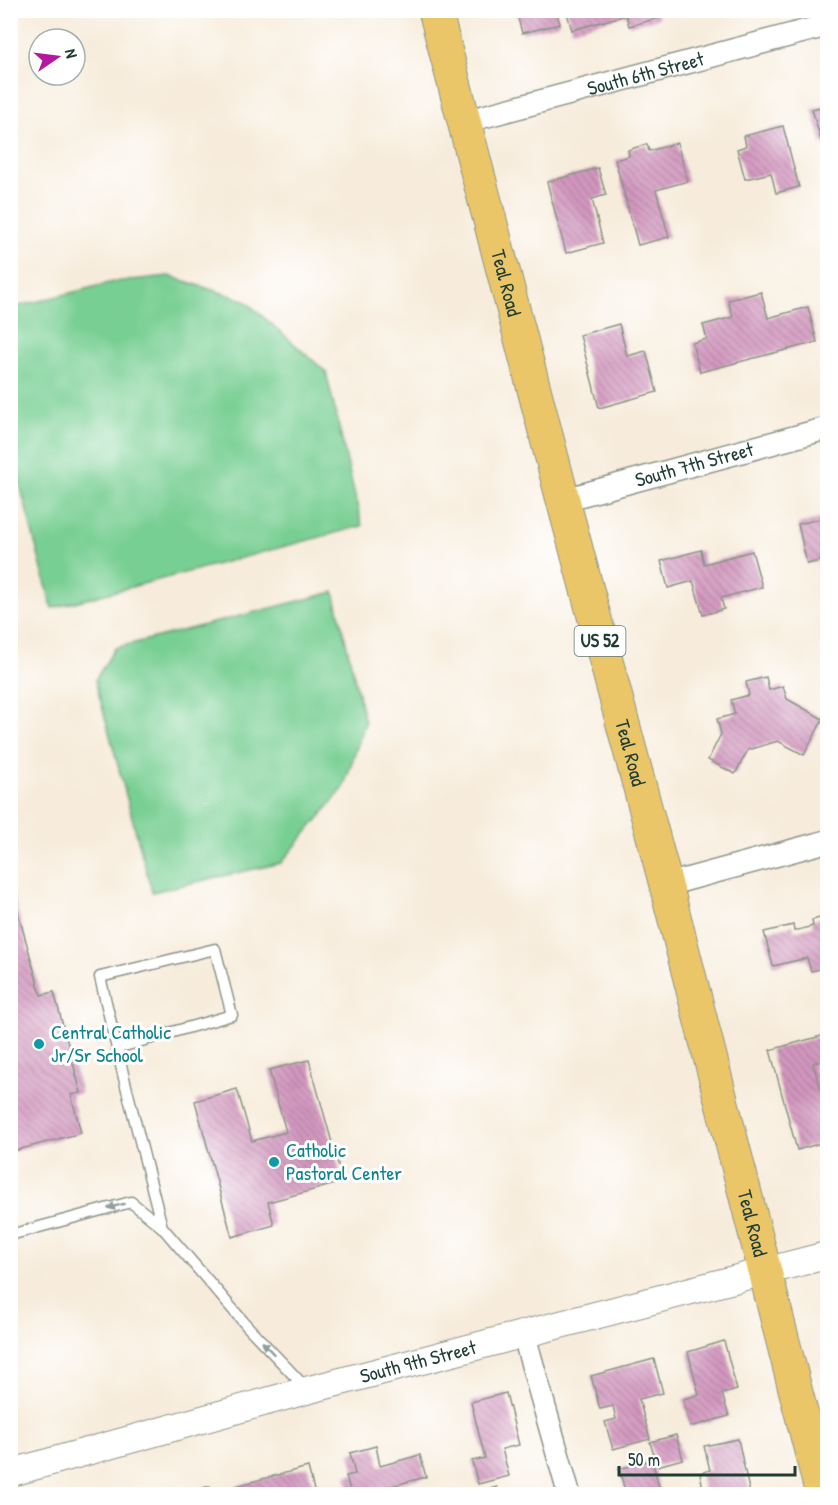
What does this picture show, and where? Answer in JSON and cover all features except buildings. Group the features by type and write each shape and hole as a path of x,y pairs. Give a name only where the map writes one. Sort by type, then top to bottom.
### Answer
{"main road":[{"name":"Teal Road","path":"435,10 666,885 822,1494"}],"street":[{"name":"South 6th Street","path":"463,122 828,25"},
{"name":"South 7th Street","path":"563,500 828,428"},
{"path":"666,885 828,841"},
{"name":"South 9th Street","path":"10,1473 308,1390 828,1255"},
{"path":"524,1335 569,1494"}],"lane":[{"path":"117,1048 232,1015 214,949 100,977 117,1048 162,1227"},
{"path":"10,1235 131,1202 162,1227 247,1326 308,1390"}],"green space":[{"path":"169,276 244,300 326,372 362,526 52,608 11,450 11,308 113,282"},
{"path":"334,592 365,723 343,789 281,863 152,892 95,680 115,648"}],"place":[{"name":"Central Catholic Jr/Sr School","path":"39,1044"},
{"name":"Catholic Pastoral Center","path":"274,1162"}]}
